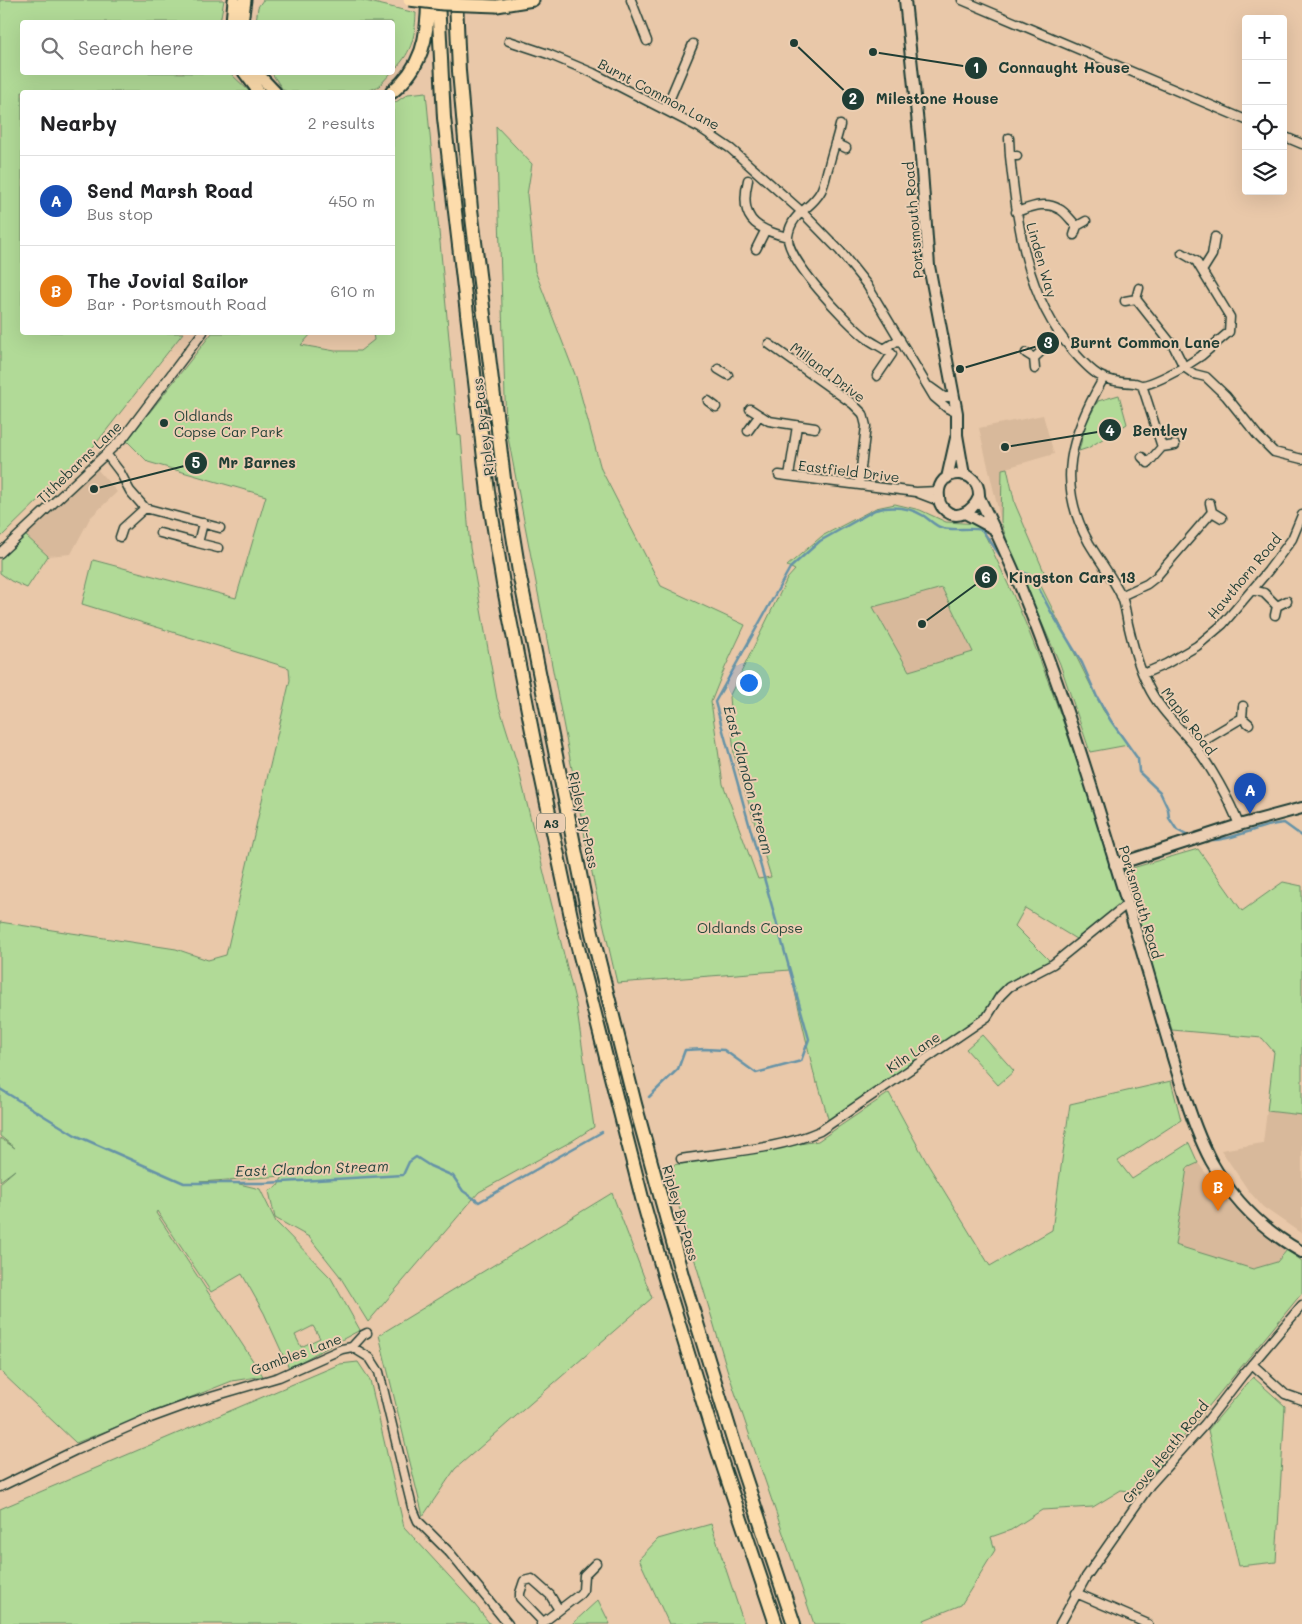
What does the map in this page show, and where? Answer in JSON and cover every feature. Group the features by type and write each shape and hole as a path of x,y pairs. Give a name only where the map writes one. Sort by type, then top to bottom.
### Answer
{"highway":[{"path":"394,90 410,74 420,55 426,30 428,0"},
{"name":"Ripley By-Pass","path":"438,0 444,118 488,492 503,584 539,766 576,940 642,1198 718,1451 776,1624"},
{"name":"Ripley By-Pass","path":"456,0 459,71 471,209 505,487 522,588 586,904 636,1104 682,1275 744,1474 794,1624"}],"main road":[{"path":"232,20 234,0"},
{"path":"242,20 245,0"},
{"path":"409,0 443,4 499,6 533,0"},
{"name":"Portsmouth Road","path":"905,0 918,127 929,266 957,413 957,435 964,475 970,477 977,485 979,497 1010,561 1054,674 1115,864 1188,1109 1204,1146 1220,1176 1244,1208 1265,1228 1302,1252"},
{"path":"246,75 257,90"},
{"path":"259,75 273,90"},
{"name":"Portsmouth Road","path":"938,491 947,478 957,435"},
{"path":"947,478 952,474 964,475"},
{"path":"938,491 939,502 943,508 955,514 965,513 974,507 979,497"},
{"path":"965,513 996,530"},
{"path":"1115,864 1239,825 1302,808"}],"street":[{"path":"631,0 647,41"},
{"path":"962,0 1242,118"},
{"name":"Burnt Common Lane","path":"509,41 548,54 593,73 700,128 731,149 800,211 840,251 867,286 929,390 939,403 957,413"},
{"path":"665,110 693,44"},
{"path":"840,125 822,189 814,203 800,211 792,223 788,237 790,248 796,260 847,321 865,338 892,354 877,376"},
{"name":"Linden Way","path":"1009,138 1013,156 1016,212 1035,288 1050,321 1061,337 1090,369 1103,378 1120,383 1142,385 1184,367 1201,356 1229,332 1230,317 1202,270 1196,261 1182,254"},
{"path":"1287,138 1302,144"},
{"path":"835,143 846,148"},
{"path":"748,180 745,202 748,213 765,231 788,237"},
{"path":"1016,212 1036,205 1047,205 1059,208 1077,226"},
{"path":"1074,235 1077,226 1086,221"},
{"path":"756,249 765,231"},
{"path":"1202,270 1212,255 1215,236"},
{"path":"1138,288 1136,299 1174,347 1184,367 1194,374 1206,377 1226,396 1258,436 1274,452 1302,459"},
{"path":"1125,301 1136,299"},
{"name":"Tithebarns Lane","path":"0,553 107,455 124,437 201,335"},
{"path":"1034,358 1061,337"},
{"path":"884,349 900,339"},
{"name":"Milland Drive","path":"769,344 853,404 863,414 866,426 859,485"},
{"path":"1026,353 1034,358"},
{"path":"1034,358 1035,368"},
{"path":"718,368 728,375"},
{"name":"Maple Road","path":"1103,378 1077,430 1070,459 1070,487 1073,504 1082,530 1121,596 1135,656 1148,687 1167,717 1195,746 1224,794 1239,825"},
{"name":"Burnt Common Lane","path":"927,384 944,397 954,397"},
{"path":"1142,385 1162,447"},
{"path":"708,401 716,407"},
{"path":"750,409 769,421 816,428"},
{"path":"748,431 759,416"},
{"path":"789,476 797,426"},
{"path":"1142,457 1148,463 1162,447 1175,445"},
{"path":"107,455 117,467 130,491 145,508 220,528"},
{"name":"Eastfield Drive","path":"779,475 916,492 938,491"},
{"name":"Eastfield Drive","path":"916,492 939,502"},
{"path":"1210,503 1212,512 1222,518"},
{"path":"120,537 123,528 145,508"},
{"path":"1121,596 1156,578 1212,512"},
{"name":"Hawthorn Road","path":"1143,674 1166,664 1198,646 1223,624 1292,539 1302,515"},
{"path":"198,543 204,523"},
{"path":"160,533 218,548"},
{"path":"1252,590 1264,593 1277,606"},
{"path":"1277,606 1287,601"},
{"path":"1275,615 1277,606"},
{"path":"1242,718 1243,706"},
{"path":"1195,746 1242,718"},
{"path":"1242,718 1249,724"},
{"name":"Kiln Lane","path":"681,1159 761,1147 806,1137 820,1131 987,1017 1000,996 1009,987 1053,964 1127,904"},
{"name":"Grove Heath Road","path":"1060,1624 1076,1593 1150,1485 1205,1424 1302,1305"},
{"path":"352,1347 367,1333"},
{"name":"Gambles Lane","path":"0,1487 76,1450 142,1421 194,1402 279,1377 342,1349 352,1347 370,1358 379,1372 412,1506 418,1521 450,1553 508,1624"},
{"path":"1252,1364 1285,1394 1302,1400"},
{"path":"559,1610 550,1595 532,1579 524,1581 520,1598 542,1623 580,1594 584,1584 584,1575 596,1563"},
{"path":"1076,1593 1148,1624"}],"shaded area":[{"path":"1043,415 1054,454 1002,469 1001,522 979,428"},
{"path":"97,469 117,492 90,518 71,554 48,556 25,535"},
{"path":"942,588 973,652 909,671 873,607"},
{"path":"1267,1111 1302,1115 1302,1234 1263,1207 1248,1190 1221,1150 1263,1143"},
{"path":"1198,1163 1227,1201 1287,1250 1277,1262 1251,1270 1175,1245 1187,1168"}],"green space":[{"path":"0,0 224,0 220,20 20,20 20,75 232,75 248,90 20,90 20,335 181,335 94,446 0,538"},
{"path":"263,0 361,0 416,13 411,46 404,59 395,68 395,20 256,20 258,7"},
{"path":"273,75 389,75 379,86 370,90 283,90"},
{"path":"426,92 458,435 461,436 470,548 497,699 517,763 576,1004 594,1127 479,1192 368,1322 339,1275 309,1237 275,1218 269,1191 278,1186 283,1176 200,1182 231,1182 260,1189 276,1222 331,1278 360,1330 289,1368 264,1313 242,1274 211,1292 157,1211 156,1213 263,1376 232,1381 76,1443 0,1371 0,1183 15,1170 0,1181 0,1138 15,1148 0,1136 0,922 176,949 208,960 226,955 290,680 289,668 82,604 93,560 236,598 266,496 148,462 127,441 210,335 310,335 301,345 335,351 360,351 374,340 373,335 395,335 395,103 408,94","holes":["313,1326 320,1338 301,1347 295,1335"]},
{"name":"Oldlands Copse","path":"496,126 532,164 527,195 535,271 576,377 601,469 661,586 745,625 711,702 723,784 758,879 771,877 734,754 729,697 787,579 795,570 787,566 822,536 876,508 895,504 920,510 946,522 980,524 1025,622 1052,691 1089,796 1122,903 1076,939 1025,908 1015,926 1052,963 1020,980 986,1016 829,1122 818,1083 816,1083 790,970 617,983 594,883 506,427","holes":["942,588 973,652 909,671 873,607"]},
{"path":"1119,395 1127,424 1088,448 1079,451 1086,423 1098,401"},
{"path":"1007,468 1015,504 1045,574 1038,580 1103,710 1128,745 1090,752 1060,664 1011,553 1001,522 1002,469"},
{"path":"25,535 48,556 27,588 11,581 0,573 0,560"},
{"path":"1198,849 1242,911 1283,882 1302,886 1302,1115 1267,1111 1274,1052 1262,1038 1172,1030 1122,871"},
{"path":"982,1035 1014,1071 998,1085 966,1049"},
{"path":"1171,1081 1181,1120 1118,1161 1132,1179 1189,1143 1198,1163 1187,1168 1175,1245 1253,1269 1277,1262 1287,1250 1302,1261 1302,1293 1138,1492 1121,1490 1093,1507 1042,1510 1011,1530 991,1537 995,1550 961,1605 924,1620 926,1624 814,1624 727,1369 667,1166 818,1141 889,1093 927,1163 990,1266 1052,1230 1070,1104"},
{"path":"612,1193 652,1298 455,1469 423,1516 379,1335"},
{"path":"358,1362 370,1380 404,1527 471,1600 490,1624 0,1624 0,1509 340,1364"},
{"path":"1253,1377 1285,1406 1276,1562 1239,1566 1208,1430"},
{"path":"711,1524 744,1624 669,1624 639,1559 658,1539"},
{"path":"598,1600 610,1624 572,1624"}],"waterway":[{"name":"East Clandon Stream","path":"649,1097 678,1069 685,1050 724,1050 756,1073 801,1061 809,1039 715,702 790,568 820,541 875,510 887,508 906,509 918,513 940,527 982,530 1007,565"},
{"name":"East Clandon Stream","path":"1016,570 1035,577 1050,610 1082,663 1097,697 1111,721 1138,759 1139,772 1160,792 1168,809 1169,818 1177,830 1190,837"},
{"name":"East Clandon Stream","path":"1205,840 1235,836 1274,824 1284,823 1302,836"},
{"name":"East Clandon Stream","path":"0,1089 75,1135 184,1183 265,1183 403,1175 409,1162 416,1157 430,1166 453,1176 463,1191 479,1202 602,1132"}],"place":[{"name":"Milestone House","path":"794,43"},
{"name":"Connaught House","path":"873,52"},
{"name":"Burnt Common Lane","path":"960,369"},
{"name":"Oldlands Copse Car Park","path":"164,423"},
{"name":"Bentley","path":"1005,447"},
{"name":"Mr Barnes","path":"94,489"},
{"name":"Kingston Cars 13","path":"922,624"},
{"name":"Send Marsh Road","path":"1250,814"},
{"name":"The Jovial Sailor","path":"1218,1211"}]}
